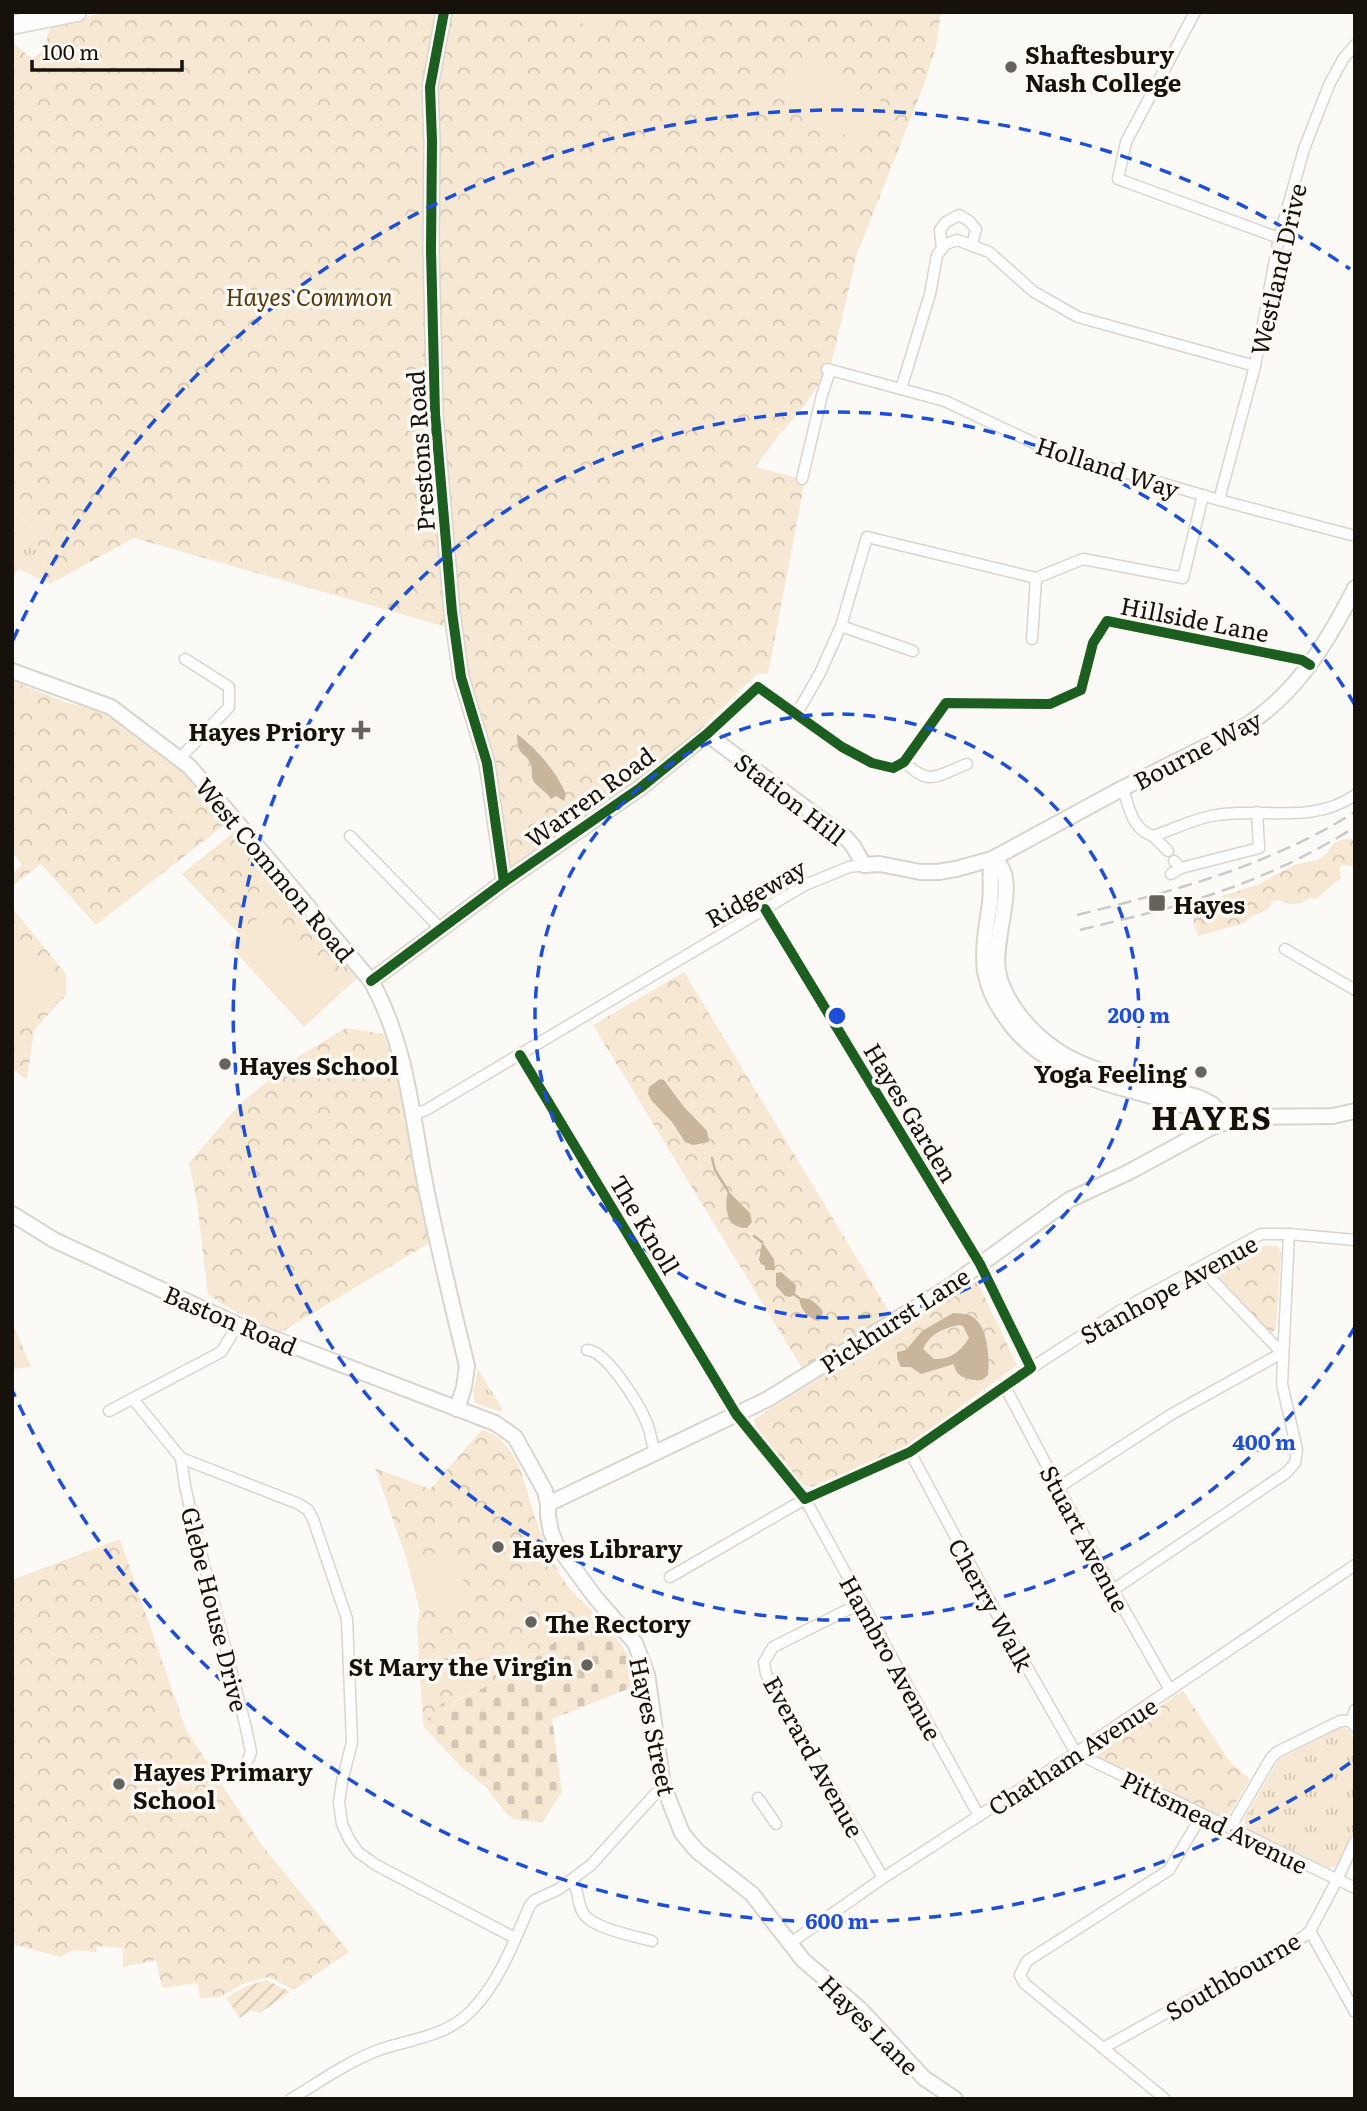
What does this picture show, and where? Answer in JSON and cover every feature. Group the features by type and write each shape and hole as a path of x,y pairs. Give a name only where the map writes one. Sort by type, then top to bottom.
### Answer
{"highway":[{"path":"12,24 77,12"}],"street":[{"name":"Prestons Road","path":"443,12 430,87 435,414 452,612 461,677 487,763 504,882"},
{"path":"1195,12 1126,142 1118,179 1279,238"},
{"name":"Westland Drive","path":"1219,500 1255,366 1279,238 1304,149 1329,85 1343,59 1355,45"},
{"path":"942,249 940,230 946,222 959,215 969,220 975,229 972,245"},
{"path":"901,389 930,294 937,256 946,244 957,240 989,252 1034,292 1079,317 1255,366"},
{"name":"Holland Way","path":"802,479 829,370 945,401 1049,450 1219,500 1355,536"},
{"path":"967,764 929,778 919,776 904,762 893,768 872,763 842,747 796,715 820,673 841,626 867,537 1036,578 1083,559 1183,578 1203,495"},
{"path":"1032,639 1036,578"},
{"name":"Bourne Way","path":"992,859 1123,788 1247,726 1280,700 1310,665 1355,587"},
{"name":"Hillside Lane","path":"904,762 946,703 1051,704 1081,690 1093,643 1107,621 1302,660 1310,665"},
{"path":"841,626 913,651"},
{"path":"179,759 229,707 229,687 185,660"},
{"name":"West Common Road","path":"12,671 111,707 190,767 371,981 382,1001 404,1067 428,1195 467,1366 457,1409"},
{"name":"Warren Road","path":"371,981 504,882 640,788 707,734 758,687 796,715"},
{"name":"Station Hill","path":"707,734 846,838 864,865 880,864 920,872 938,872 992,859"},
{"path":"1123,788 1137,827 1153,836 1168,851"},
{"path":"1153,836 1211,816 1326,810 1355,795"},
{"path":"1171,874 1177,864 1259,848 1257,813"},
{"path":"350,836 442,930"},
{"path":"992,859 1001,867 1005,879 997,955 1000,977 1014,1006 1033,1030 1050,1045 1075,1060 1200,1098 1212,1104 1227,1120"},
{"path":"992,859 985,972 993,997 1014,1029 1033,1048 1063,1068 1186,1106 1201,1114 1210,1128"},
{"name":"Ridgeway","path":"412,1115 426,1110 765,909 824,877 849,867 864,865"},
{"name":"Hayes Garden","path":"765,909 980,1264 1031,1368"},
{"path":"1285,949 1355,990"},
{"name":"The Knoll","path":"520,1055 736,1414 805,1499"},
{"name":"Pickhurst Lane","path":"548,1504 768,1399 949,1287 1076,1196 1129,1172 1210,1128 1227,1120 1253,1116 1333,1116 1355,1111"},
{"name":"Baston Road","path":"12,1213 54,1240 238,1325 457,1409"},
{"name":"Stanhope Avenue","path":"670,1577 805,1499 910,1452 1004,1385 1121,1310 1261,1234 1355,1240"},
{"path":"1113,1590 1286,1473 1295,1463 1297,1450 1282,1384 1289,1234"},
{"path":"1201,1268 1282,1353"},
{"path":"109,1411 221,1352 238,1325"},
{"path":"587,1349 596,1351 622,1381 647,1423 656,1454"},
{"path":"1059,1487 1172,1414 1282,1353"},
{"name":"Stuart Avenue","path":"1004,1385 1113,1590 1170,1690"},
{"path":"133,1399 181,1458 299,1504 308,1510 347,1619 352,1742 339,1802 342,1824 349,1839 358,1852 376,1865 515,1938"},
{"name":"Hayes Street","path":"457,1409 495,1423 515,1437 545,1491 548,1516 556,1544 595,1597 635,1643 647,1674 663,1785 681,1833 710,1862 752,1894 789,1944"},
{"name":"Cherry Walk","path":"910,1452 999,1618 1076,1753"},
{"name":"Glebe House Drive","path":"181,1458 192,1521 246,1728 251,1752 248,1760"},
{"name":"Hambro Avenue","path":"805,1499 979,1816"},
{"name":"Chatham Avenue","path":"789,1944 883,1878 1076,1753 1355,1565"},
{"name":"Everard Avenue","path":"861,1603 773,1647 764,1662 766,1674 883,1878"},
{"path":"1230,1828 1271,1758 1340,1721 1353,1724 1355,1710"},
{"name":"Pittsmead Avenue","path":"1076,1753 1355,1888"},
{"path":"291,2099 346,2065 377,2050 451,2027 469,2013 500,1971 530,1905 559,1889 591,1865 663,1785"},
{"path":"758,1798 776,1824"},
{"path":"1165,2099 1024,1983 1020,1975 1027,1961 1168,1870 1202,1815"},
{"name":"Southbourne","path":"1103,2048 1303,1937 1310,1931 1355,1841"},
{"path":"572,1880 579,1891 581,1910 590,1922 652,1941"},
{"path":"1310,1931 1355,2012"},
{"name":"Hayes Lane","path":"789,1944 803,1960 860,2009 924,2078 955,2099"}],"green space":[{"name":"Hayes Common","path":"109,12 941,12 936,47 923,87 857,254 831,364 826,363 820,382 784,431 761,424 782,431 755,467 805,480 768,674 758,673 681,748 511,871 494,777 466,678 461,631 134,538 50,584 32,526 12,511 12,42 32,59 45,49 49,30 59,22"},
{"path":"548,12 607,12 601,30"},
{"path":"805,60 888,105 864,146 783,99"},
{"path":"12,511 32,526 50,584 19,569 12,577"},
{"path":"12,681 65,702 108,713 183,771 223,826 96,925 41,864 12,886 12,874 22,865 12,851"},
{"path":"234,832 358,978 343,991 268,910 240,935 182,874"},
{"path":"1355,838 1355,867 1342,865 1339,868 1341,878 1316,899 1310,898 1302,903 1291,904 1273,901 1267,910 1250,917 1244,923 1198,936 1189,906 1257,885 1296,864 1318,860 1340,840"},
{"path":"12,908 66,974 66,995 34,1030 27,1080 12,1068"},
{"path":"268,909 343,991 304,1027 229,945"},
{"path":"27,944 64,996 16,1031 12,1026 12,955"},
{"path":"684,972 890,1313 802,1368 593,1025"},
{"path":"346,1028 384,1034 402,1093 429,1243 280,1333 223,1305 208,1294 197,1203 189,1163 240,1104 293,1060"},
{"path":"1263,1246 1278,1246 1281,1253 1276,1329 1271,1333 1218,1276 1220,1266"},
{"path":"977,1281 1017,1365 908,1446 812,1487 803,1485 755,1427 754,1419"},
{"path":"12,1322 31,1367 12,1369"},
{"path":"478,1369 503,1410 501,1412 475,1403 473,1393"},
{"path":"482,1430 495,1436 513,1456 520,1468 539,1530 554,1564 568,1587 594,1613 510,1675 451,1703 423,1722 417,1627 420,1611 408,1563 375,1468 430,1489"},
{"name":"Hayes Primary School","path":"120,1539 186,1730 261,1844 349,1952 294,1990 269,1977 245,1983 220,1997 200,1998 198,1983 162,1988 156,1960 123,1967 123,1948 97,1946 96,1952 74,1950 60,1957 12,1944 12,1580"},
{"path":"456,1551 468,1599 420,1611 408,1563"},
{"path":"594,1613 628,1655 638,1685 552,1719 562,1792 542,1823 513,1819 486,1787 462,1768 424,1727 423,1722 446,1701 452,1703 510,1675"},
{"path":"1183,1691 1231,1763 1250,1779 1226,1819 1099,1758 1097,1754 1097,1748"},
{"path":"1341,1727 1351,1733 1355,1745 1355,1832 1339,1865 1329,1868 1247,1829 1244,1819 1279,1759"},
{"path":"267,1980 290,1992 260,2013 251,2010 240,2018 226,1998 246,1986"}],"shaded area":[{"path":"517,734 532,746 551,769 566,794 564,801 556,796 551,799 534,782 529,760 518,747"},
{"path":"660,1079 664,1080 684,1107 707,1131 709,1142 693,1145 685,1142 672,1122 652,1101 648,1094 649,1087"},
{"path":"728,1191 750,1213 752,1222 747,1228 735,1225 728,1216"},
{"path":"762,1242 774,1259 775,1270 765,1270 759,1260"},
{"path":"781,1272 796,1285 795,1295 785,1296 776,1286 776,1273"},
{"path":"799,1298 810,1300 819,1306 823,1312 819,1321 805,1313"},
{"path":"953,1313 965,1314 977,1320 988,1351 988,1375 982,1380 968,1379 957,1372 954,1364 921,1374 911,1367 901,1367 897,1352 906,1350 922,1331","holes":["953,1326 963,1326 969,1338 954,1354 934,1359 923,1349 929,1339 938,1332"]}],"waterway":[{"path":"712,1158 715,1170 728,1191"},
{"path":"754,1236 762,1242"},
{"path":"795,1295 799,1298"}],"railway":[{"path":"1077,915 1220,875 1289,848 1355,812"},
{"path":"1080,930 1178,905 1229,888 1302,857 1355,827"}],"cycle path":[{"path":"444,12 430,87 435,414 452,612 461,677 487,763 504,882"},
{"path":"371,981 504,882 640,788 707,734 758,687 842,747 872,763 893,768 904,762 946,703 1050,704 1081,690 1093,643 1107,621 1302,660 1310,665"},
{"path":"520,1055 736,1414 805,1499 910,1452 1031,1368 980,1264 765,909"}],"place":[{"name":"Shaftesbury Nash College","path":"1011,67"},
{"name":"Hayes Priory","path":"361,730"},
{"name":"Hayes","path":"1157,903"},
{"name":"Hayes School","path":"225,1064"},
{"name":"Yoga Feeling","path":"1201,1072"},
{"name":"Hayes Library","path":"498,1547"},
{"name":"The Rectory","path":"531,1622"},
{"name":"St Mary the Virgin","path":"587,1665"},
{"name":"Hayes Primary School","path":"119,1784"}],"district":[{"name":"HAYES","path":"1212,1116"}]}
